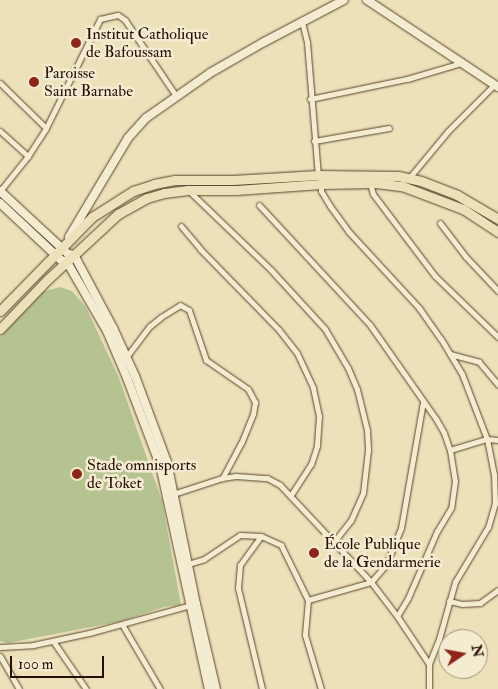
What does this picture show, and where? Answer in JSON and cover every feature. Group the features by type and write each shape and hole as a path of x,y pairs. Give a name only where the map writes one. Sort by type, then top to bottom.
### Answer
{"main road":[{"path":"0,311 92,217 133,191 154,184 183,180 233,180 318,175 382,175 409,178 456,195 498,219"},
{"path":"0,328 98,230 133,205 164,193 188,190 236,190 321,184 370,183 402,186 442,199 463,209 498,232"}],"street":[{"path":"60,250 135,128 176,96 264,42 344,0"},
{"path":"367,0 496,86 448,131 409,178"},
{"path":"70,259 62,260 60,250 0,191 28,156 46,128 100,19 107,16 118,16 125,20 142,42 176,96"},
{"path":"302,22 307,42 310,99 321,191 348,231 419,308 450,354 462,374 487,439 494,474 495,503 488,527 455,582 440,639 429,664 429,689"},
{"path":"310,99 407,79 461,63"},
{"path":"0,83 46,128"},
{"path":"314,141 389,128"},
{"path":"0,131 28,156"},
{"path":"370,183 373,194 434,276 498,336"},
{"path":"188,190 271,270 326,329 348,368 357,389 367,430 368,450 362,493 351,520 334,542"},
{"path":"0,203 60,250"},
{"path":"259,205 370,325 444,433 450,450 455,481 451,508 437,531 408,598 397,616"},
{"path":"440,223 466,257 498,291"},
{"path":"181,226 200,249 279,330 297,353 313,388 319,416 317,446 311,464 290,495"},
{"path":"70,259 127,356 155,425 188,564 192,604 216,689"},
{"path":"70,259 107,331 124,370 171,495 209,689"},
{"path":"127,356 150,326 161,317 180,306 189,310 206,360 248,389 255,402 253,414 241,443 222,478"},
{"path":"450,354 479,362 498,385"},
{"path":"308,600 371,582 386,565 401,528 424,402"},
{"path":"450,450 487,439 498,440"},
{"path":"171,495 222,478 254,476 266,478 290,495 371,582 397,616 429,664"},
{"path":"188,564 204,559 240,535 261,536 281,545 308,600 305,635 321,689"},
{"path":"261,536 240,565 238,588 262,689"},
{"path":"449,601 462,604 480,602 498,590"},
{"path":"0,647 12,648 53,641 123,626 164,611 192,604"},
{"path":"123,626 160,689"},
{"path":"53,641 86,689"},
{"path":"0,656 19,689"}],"green space":[{"name":"Stade omnisports de Toket","path":"60,287 72,291 86,307 119,378 162,501 181,605 164,607 122,621 8,643 0,641 0,337 42,292"}],"place":[{"name":"Institut Catholique de Bafoussam","path":"76,43"},
{"name":"Paroisse Saint Barnabe","path":"34,82"},
{"name":"Stade omnisports de Toket","path":"77,474"},
{"name":"École Publique de la Gendarmerie","path":"314,553"}]}
